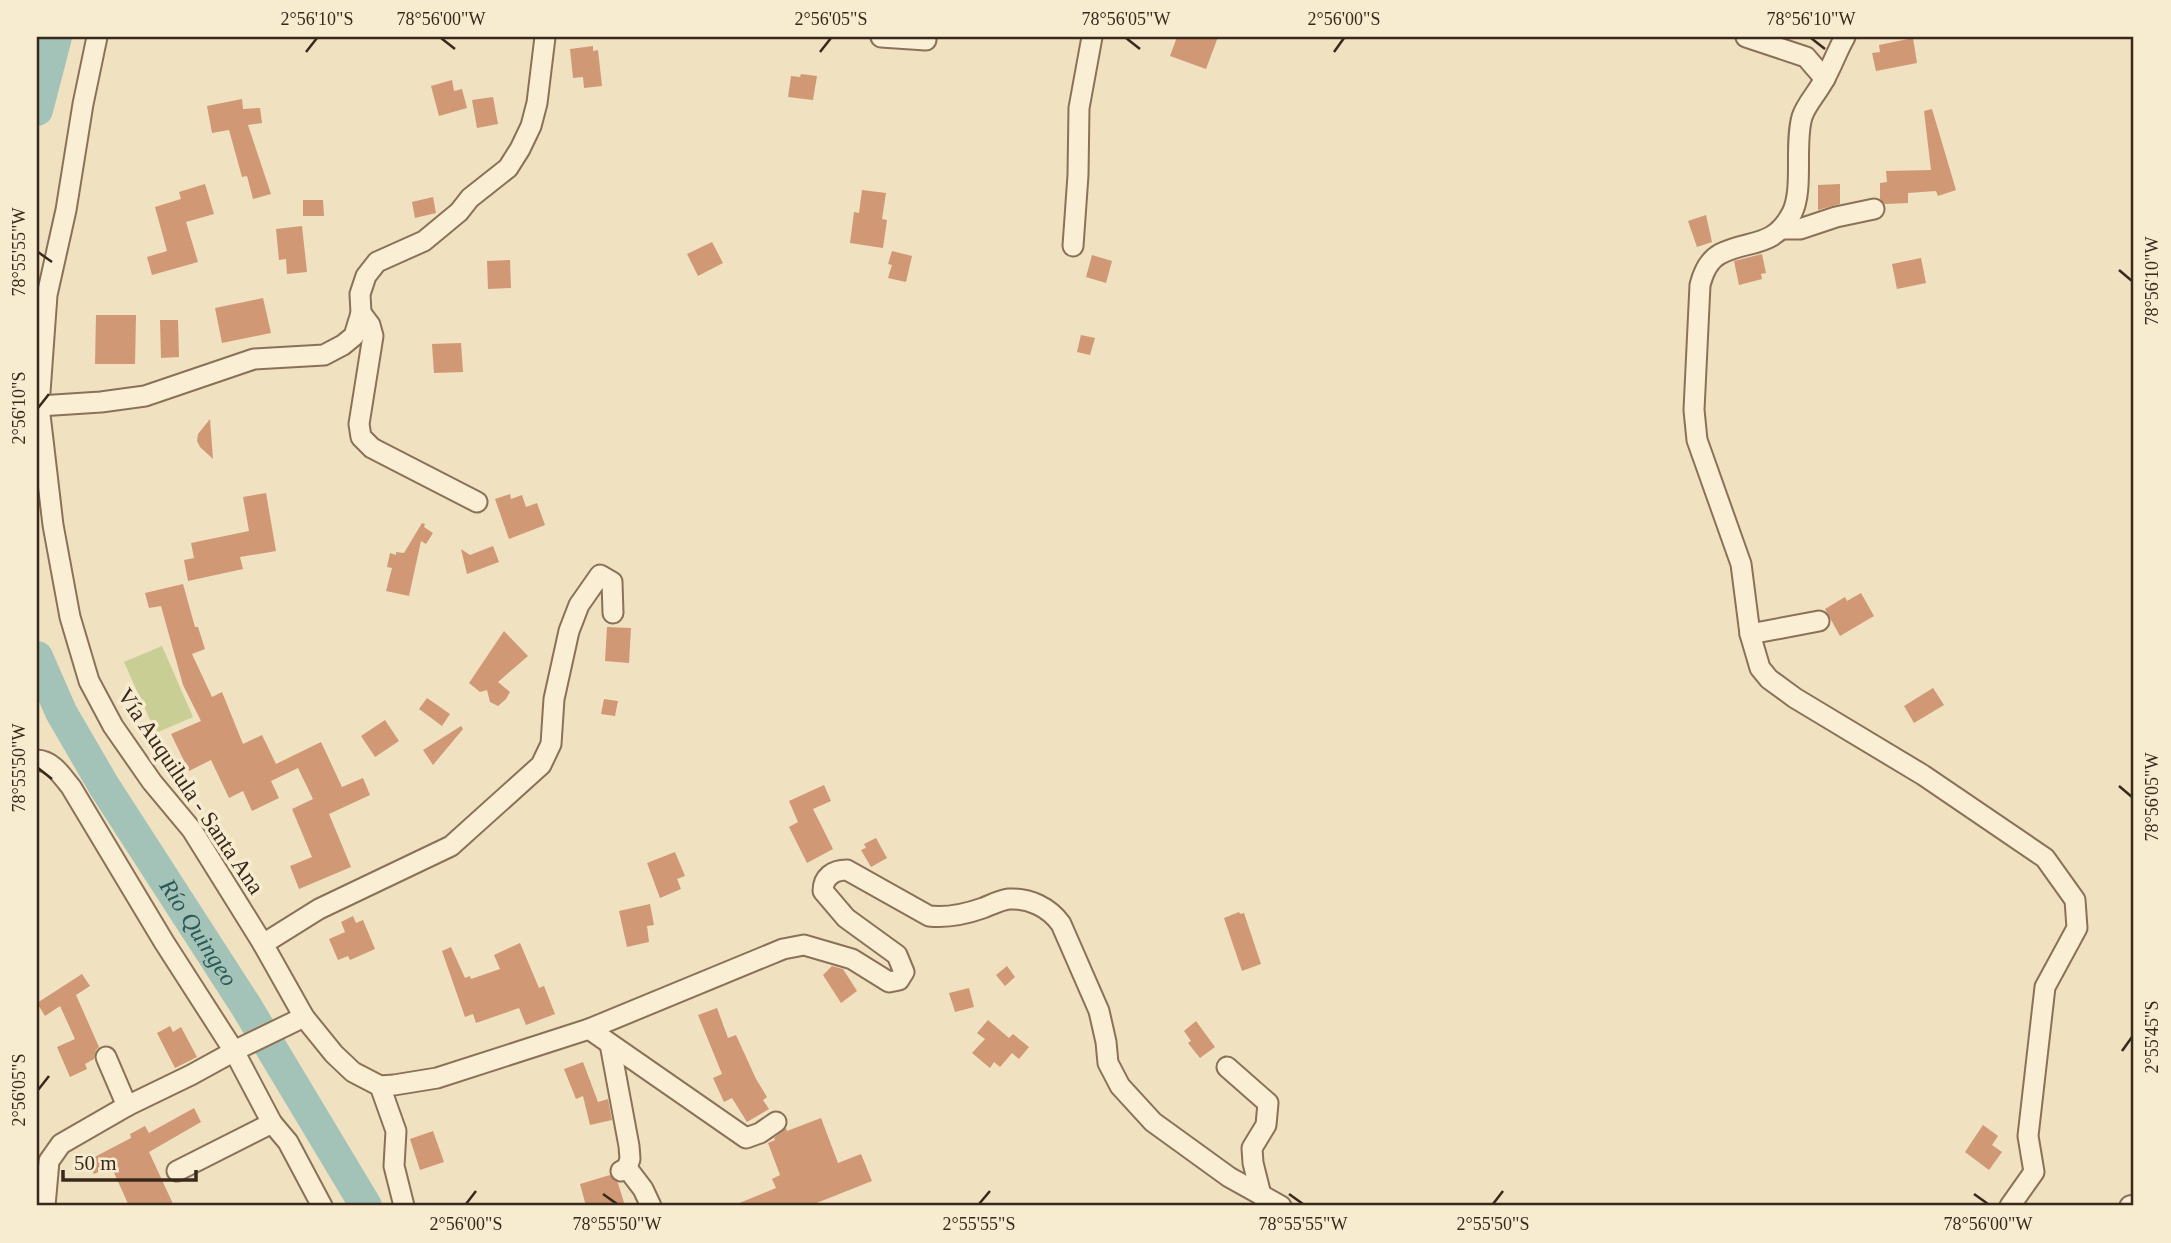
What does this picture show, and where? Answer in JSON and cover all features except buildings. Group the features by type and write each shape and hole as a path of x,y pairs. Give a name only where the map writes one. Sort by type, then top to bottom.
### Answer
{"street":[{"name":"Vía Auquilula - Santa Ana","path":"97,37 66,210 47,295 39,406 54,525 70,617 89,681 130,751 192,830 263,944 296,1021 353,1072 380,1086"},
{"path":"39,406 145,396 254,359 324,355 354,336 361,313 360,294 366,276 377,262 424,241 459,212 470,198 508,168 531,126 537,103 545,37"},
{"path":"881,37 926,40"},
{"path":"1073,246 1079,108 1091,37"},
{"path":"1746,37 1806,57 1825,79"},
{"path":"1845,37 1825,79 1802,116 1793,211 1781,229 1765,241 1718,255 1703,271 1694,410 1697,440 1741,564 1750,634 1760,668 1769,680 1923,775 2045,858 2075,900 2077,928 2045,987 2028,1136 2034,1172 2010,1206"},
{"path":"1781,229 1800,229 1836,217 1874,209"},
{"path":"361,313 370,325 373,336 359,424 361,437 372,448 477,502"},
{"path":"263,944 319,909 451,846 506,799 541,765 551,744 554,699 569,631 579,605 600,575 612,582 613,613"},
{"path":"1750,634 1819,621"},
{"path":"37,760 54,766 71,787 164,943 238,1049 272,1123 288,1142 322,1206"},
{"path":"404,1206 394,1166 396,1131 380,1086 437,1078 589,1029 783,949 804,946 852,959 890,982 899,980 904,972 897,955 846,918 823,891 823,882 829,874 839,870 847,870 929,916 940,918 969,913 1006,899 1024,900 1055,915 1099,1011 1108,1063 1121,1086 1153,1122 1229,1177 1281,1206"},
{"path":"45,1206 49,1161 61,1144 127,1107 296,1021"},
{"path":"589,1029 746,1138 760,1133 776,1122"},
{"path":"610,1044 629,1146 630,1159 624,1169 643,1189 651,1206"},
{"path":"106,1057 127,1107"},
{"path":"1227,1067 1268,1102 1266,1125 1252,1148 1261,1195"},
{"path":"177,1171 272,1123"}],"green space":[{"path":"162,646 193,717 156,733 124,662"}],"waterway":[{"name":"Río Quingeo","path":"37,110 56,37"},
{"name":"Río Quingeo","path":"37,657 61,712 104,786 246,1006 366,1206"}]}
